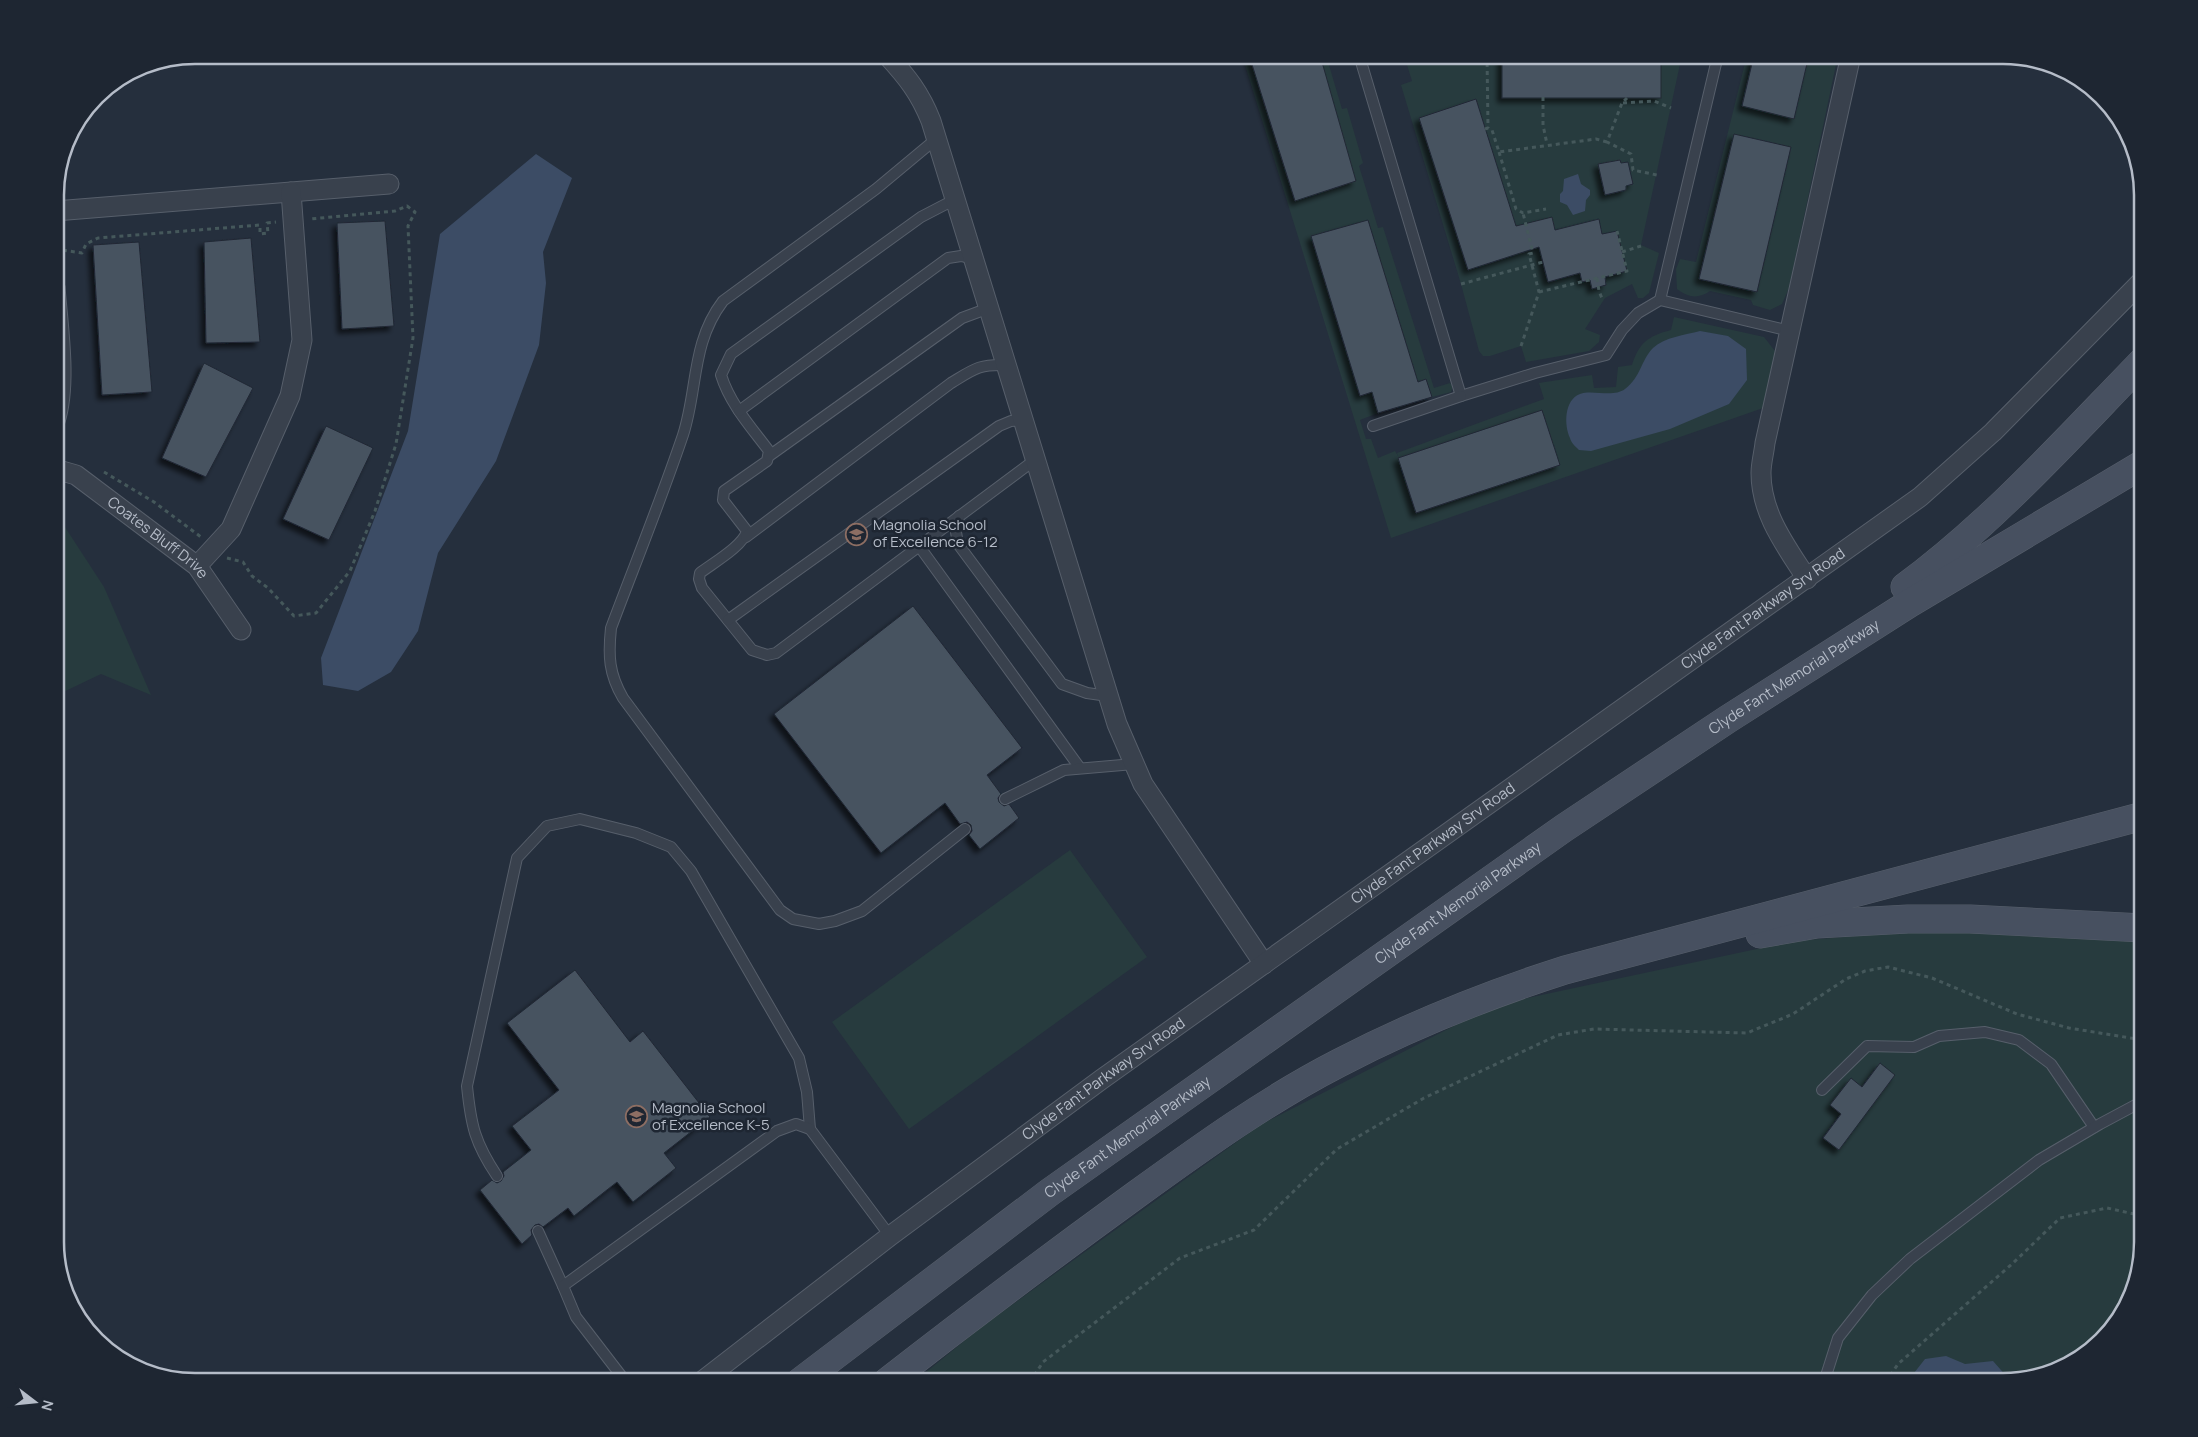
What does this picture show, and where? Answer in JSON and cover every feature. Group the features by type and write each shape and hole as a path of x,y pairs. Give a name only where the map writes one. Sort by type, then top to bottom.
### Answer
{"main road":[{"path":"1799,673 1839,637 1941,561 1975,530 2134,370"},
{"name":"Clyde Fant Memorial Parkway","path":"812,1373 1050,1192 1564,828 1799,673 1918,598 2134,469"},
{"path":"899,1373 1062,1248 1260,1108 1338,1064 1417,1025 1517,985 1565,970 2134,818"},
{"path":"1565,970 1817,924 1908,919 1952,919 2134,928"}],"street":[{"path":"895,64 922,98 936,139 1117,724 1143,784 1264,964"},
{"path":"1807,579 1772,523 1763,499 1761,472 1765,443 1849,64"},
{"path":"64,210 389,184"},
{"path":"197,566 231,529 290,396 302,340 291,192"},
{"name":"Clyde Fant Parkway Srv Road","path":"713,1373 890,1236 1079,1096 1906,507 1955,468 1993,432 2134,289"},
{"name":"Coates Bluff Drive","path":"64,472 76,475 197,566 241,630"}],"lane":[{"path":"1362,64 1461,396"},
{"path":"1660,300 1716,64"},
{"path":"936,139 876,189 723,301 715,312 706,328 697,358 684,433 611,628 608,653 614,682 623,698 780,910 794,919 819,924 835,921 862,911 965,830"},
{"path":"746,537 747,531 723,500 724,491 767,461 769,450 738,411 724,387 721,376 731,354 921,217 946,204 956,202"},
{"path":"738,411 948,258 961,256 974,259"},
{"path":"1372,426 1534,373 1606,355 1622,330 1638,313 1660,300 1790,331"},
{"path":"769,456 962,318 989,308"},
{"path":"1006,365 987,364 975,368 951,383 700,573 699,579 702,588 752,650 767,655 776,653 1036,459"},
{"path":"728,620 999,426 1011,421 1023,420"},
{"path":"959,516 956,532 958,544 1062,684 1087,693 1108,696"},
{"path":"919,546 1080,768"},
{"path":"1005,799 1064,770 1134,764"},
{"path":"497,1176 483,1154 471,1123 467,1086 517,858 547,826 580,819 636,833 671,848 691,872 799,1058 807,1092 810,1129 890,1236"},
{"path":"1822,1090 1867,1046 1914,1047 1939,1036 1985,1032 2019,1040 2051,1064 2094,1127"},
{"path":"1827,1373 1838,1338 1872,1295 1910,1259 2040,1160 2094,1127 2134,1106"},
{"path":"563,1286 777,1131 796,1124 810,1129"},
{"path":"538,1231 576,1317 619,1373"}],"path":[{"path":"1487,64 1487,128 1492,130 1516,209 1523,213 1546,209"},
{"path":"1543,97 1547,144"},
{"path":"1607,142 1622,103 1627,98"},
{"path":"1622,103 1654,101 1671,108"},
{"path":"1499,151 1596,139 1607,142 1631,154 1634,170 1657,175"},
{"path":"1521,346 1540,292 1529,254 1533,253 1523,213"},
{"path":"1540,292 1627,271 1617,231"},
{"path":"1622,252 1641,246"},
{"path":"1461,284 1543,262"},
{"path":"1597,278 1603,301"},
{"path":"1036,1373 1043,1362 1180,1258 1254,1230 1337,1149 1424,1098 1558,1034 1594,1029 1747,1033 1793,1014 1846,979 1865,971 1888,967 1932,978 2017,1014 2069,1028 2134,1039"},
{"path":"1892,1373 1898,1364 1998,1277 2060,1218 2107,1208 2134,1214"}],"green space":[{"path":"1245,64 1252,64 1295,201 1318,64 1329,64 1342,109 1347,108 1363,163 1359,166 1378,228 1383,227 1434,388 1450,383 1453,386 1451,392 1432,397 1426,379 1373,395 1378,413 1360,420 1366,439 1371,439 1378,458 1395,451 1398,456 1397,453 1544,399 1539,383 1592,375 1594,388 1616,387 1618,367 1632,365 1641,346 1650,338 1671,330 1674,317 1764,337 1775,351 1766,407 1391,538","holes":["1368,220 1416,376 1360,396 1311,236","1542,411 1560,465 1417,513 1399,458"]},
{"path":"1407,64 1680,64 1641,245 1659,253 1649,293 1643,298 1638,298 1632,284 1605,298 1585,329 1600,335 1599,342 1589,351 1526,362 1521,346 1490,356 1483,356 1479,351 1461,284 1401,85 1412,81"},
{"path":"1745,64 1752,64 1743,106 1794,119 1807,64 1836,64 1789,288 1782,304 1770,310 1753,305 1751,300 1710,291 1697,296 1686,294 1677,289 1676,269 1680,259 1696,262","holes":["1734,134 1791,147 1757,292 1699,279"]},
{"path":"64,526 104,587 151,695 101,674 64,692"},
{"path":"1070,850 1147,957 909,1129 832,1022"},
{"path":"1944,929 2134,939 2133,1259 2130,1276 2121,1300 2112,1315 2090,1341 2076,1351 2061,1360 2029,1371 2003,1373 925,1373 980,1328 1260,1125 1495,1005 1794,941"}],"water":[{"path":"536,154 572,178 543,252 546,283 539,345 496,461 438,553 418,631 391,672 358,691 323,685 321,658 408,431 440,234"},
{"path":"1578,174 1581,184 1590,190 1590,195 1586,200 1585,211 1573,215 1567,205 1560,202 1560,194 1563,191 1564,179"},
{"path":"1700,331 1728,336 1746,349 1747,380 1729,404 1670,429 1591,451 1579,450 1574,445 1568,433 1566,420 1568,407 1575,397 1590,392 1620,392 1634,379 1649,353 1658,344 1675,337"},
{"path":"1946,1356 1965,1364 1993,1361 2004,1373 1914,1373 1925,1359"}],"building":[{"path":"1252,64 1323,64 1356,181 1295,201"},
{"path":"1502,64 1661,64 1661,98 1502,98"},
{"path":"1752,64 1807,64 1794,119 1742,106"},
{"path":"1476,99 1516,226 1552,217 1555,230 1599,219 1602,234 1617,231 1627,271 1605,277 1606,285 1592,289 1590,280 1582,282 1580,273 1548,282 1539,247 1468,270 1419,118"},
{"path":"1734,134 1791,147 1757,292 1699,279"},
{"path":"1620,160 1621,163 1628,162 1633,184 1626,186 1626,190 1605,195 1598,164"},
{"path":"1368,220 1418,382 1426,379 1432,397 1378,413 1372,392 1360,396 1311,236"},
{"path":"385,221 394,326 342,329 337,223"},
{"path":"251,238 260,342 206,343 204,242"},
{"path":"139,242 152,392 102,395 93,245"},
{"path":"204,363 253,388 206,477 162,458"},
{"path":"1542,410 1560,465 1416,513 1398,458"},
{"path":"326,426 373,448 329,540 283,519"},
{"path":"913,606 1022,748 987,775 1001,794 998,798 999,802 1004,806 1009,804 1019,818 980,849 969,835 972,831 971,825 967,822 960,824 945,803 881,853 774,714"},
{"path":"575,970 630,1042 643,1031 710,1117 664,1153 676,1168 633,1202 617,1182 574,1216 568,1208 543,1227 539,1224 535,1225 531,1230 532,1235 522,1244 480,1190 492,1180 497,1183 501,1181 504,1176 503,1172 531,1150 512,1126 559,1090 507,1023"},
{"path":"1880,1063 1895,1075 1839,1150 1823,1138 1841,1114 1830,1105 1851,1078 1862,1087"}],"place":[{"name":"Magnolia School of Excellence 6-12","path":"857,534"},
{"name":"Magnolia School of Excellence K-5","path":"636,1117"}]}
